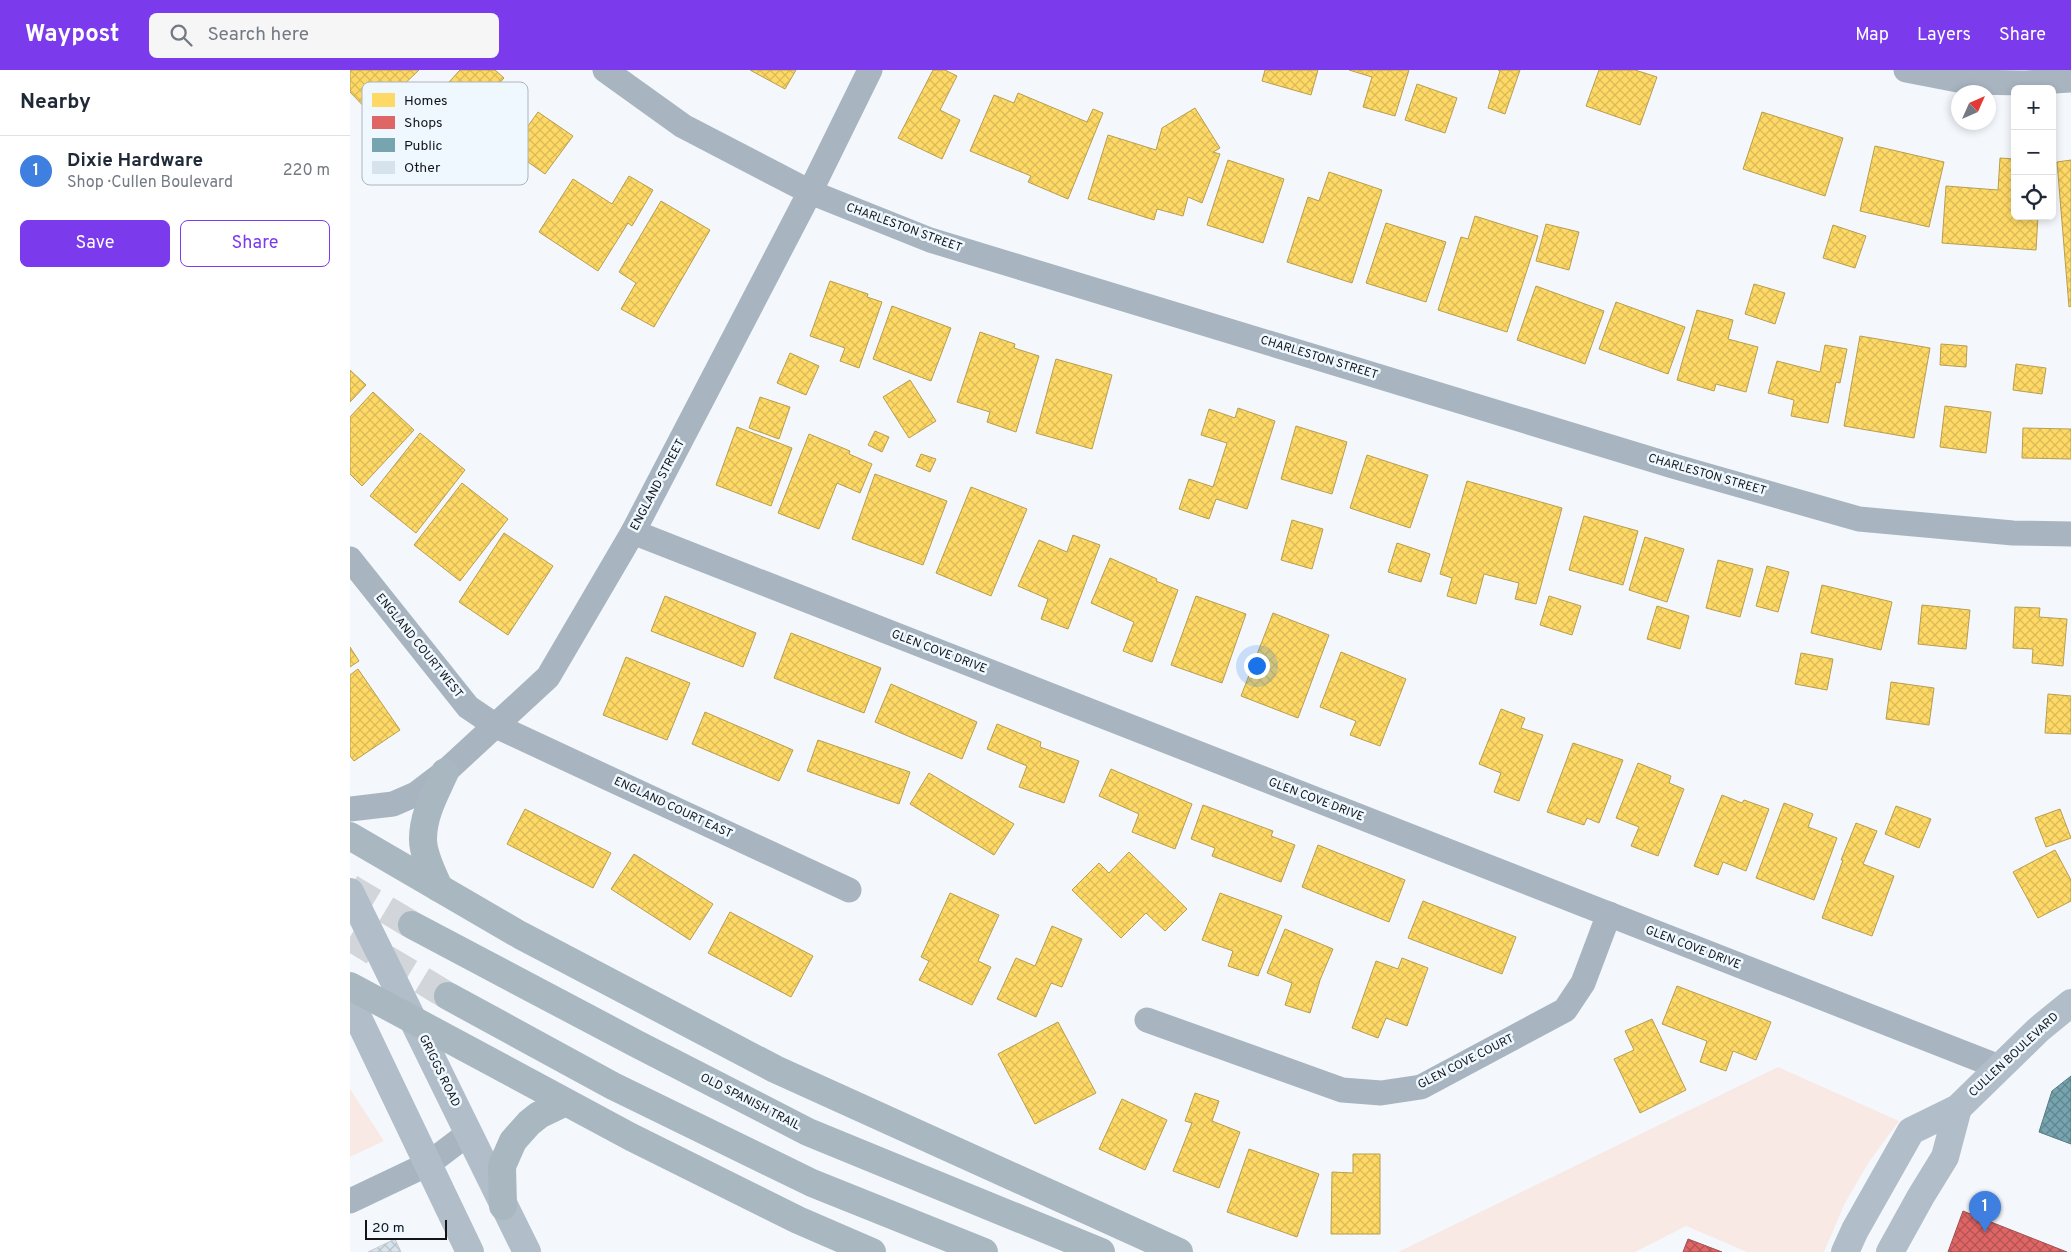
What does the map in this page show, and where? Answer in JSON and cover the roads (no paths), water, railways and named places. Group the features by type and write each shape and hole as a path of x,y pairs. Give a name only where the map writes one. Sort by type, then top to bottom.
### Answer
{"main road":[{"path":"439,888 427,860 423,840 428,810 446,772"},
{"path":"350,836 520,935 775,1069 1180,1252"},
{"name":"GRIGGS ROAD","path":"350,892 527,1252"},
{"name":"OLD SPANISH TRAIL","path":"412,925 635,1044 808,1132 1101,1252"},
{"path":"350,986 564,1103 798,1220 872,1252"},
{"path":"448,996 613,1086 803,1179 984,1252"},
{"path":"350,1001 470,1252"},
{"name":"CULLEN BOULEVARD","path":"1846,1252 1860,1222 1911,1131 1958,1108 2038,1030 2071,1003"},
{"path":"503,1206 502,1166 513,1141 539,1115 564,1103"},
{"name":"CULLEN BOULEVARD","path":"1890,1252 1916,1204 1945,1157 1958,1108"}],"street":[{"name":"CHARLESTON STREET","path":"604,70 683,126 810,192 930,240 1673,466 1859,518 2013,533 2071,534"},
{"name":"ENGLAND STREET","path":"350,809 393,804 416,794 446,772 548,677 633,532 810,192 870,70"},
{"path":"1906,70 1968,82 2025,83 2071,80"},
{"name":"GLEN COVE DRIVE","path":"633,532 1999,1067"},
{"name":"ENGLAND COURT WEST","path":"350,558 468,707 496,726"},
{"name":"ENGLAND COURT EAST","path":"496,726 849,890"},
{"name":"GLEN COVE COURT","path":"1147,1020 1342,1090 1381,1093 1421,1087 1565,1010 1583,983 1609,914"},
{"path":"350,1201 428,1164 469,1133"}],"tunnel":[{"path":"350,888 412,925"},
{"path":"350,937 448,996"}],"place":[{"name":"Dixie Hardware","path":"1985,1232"}]}
